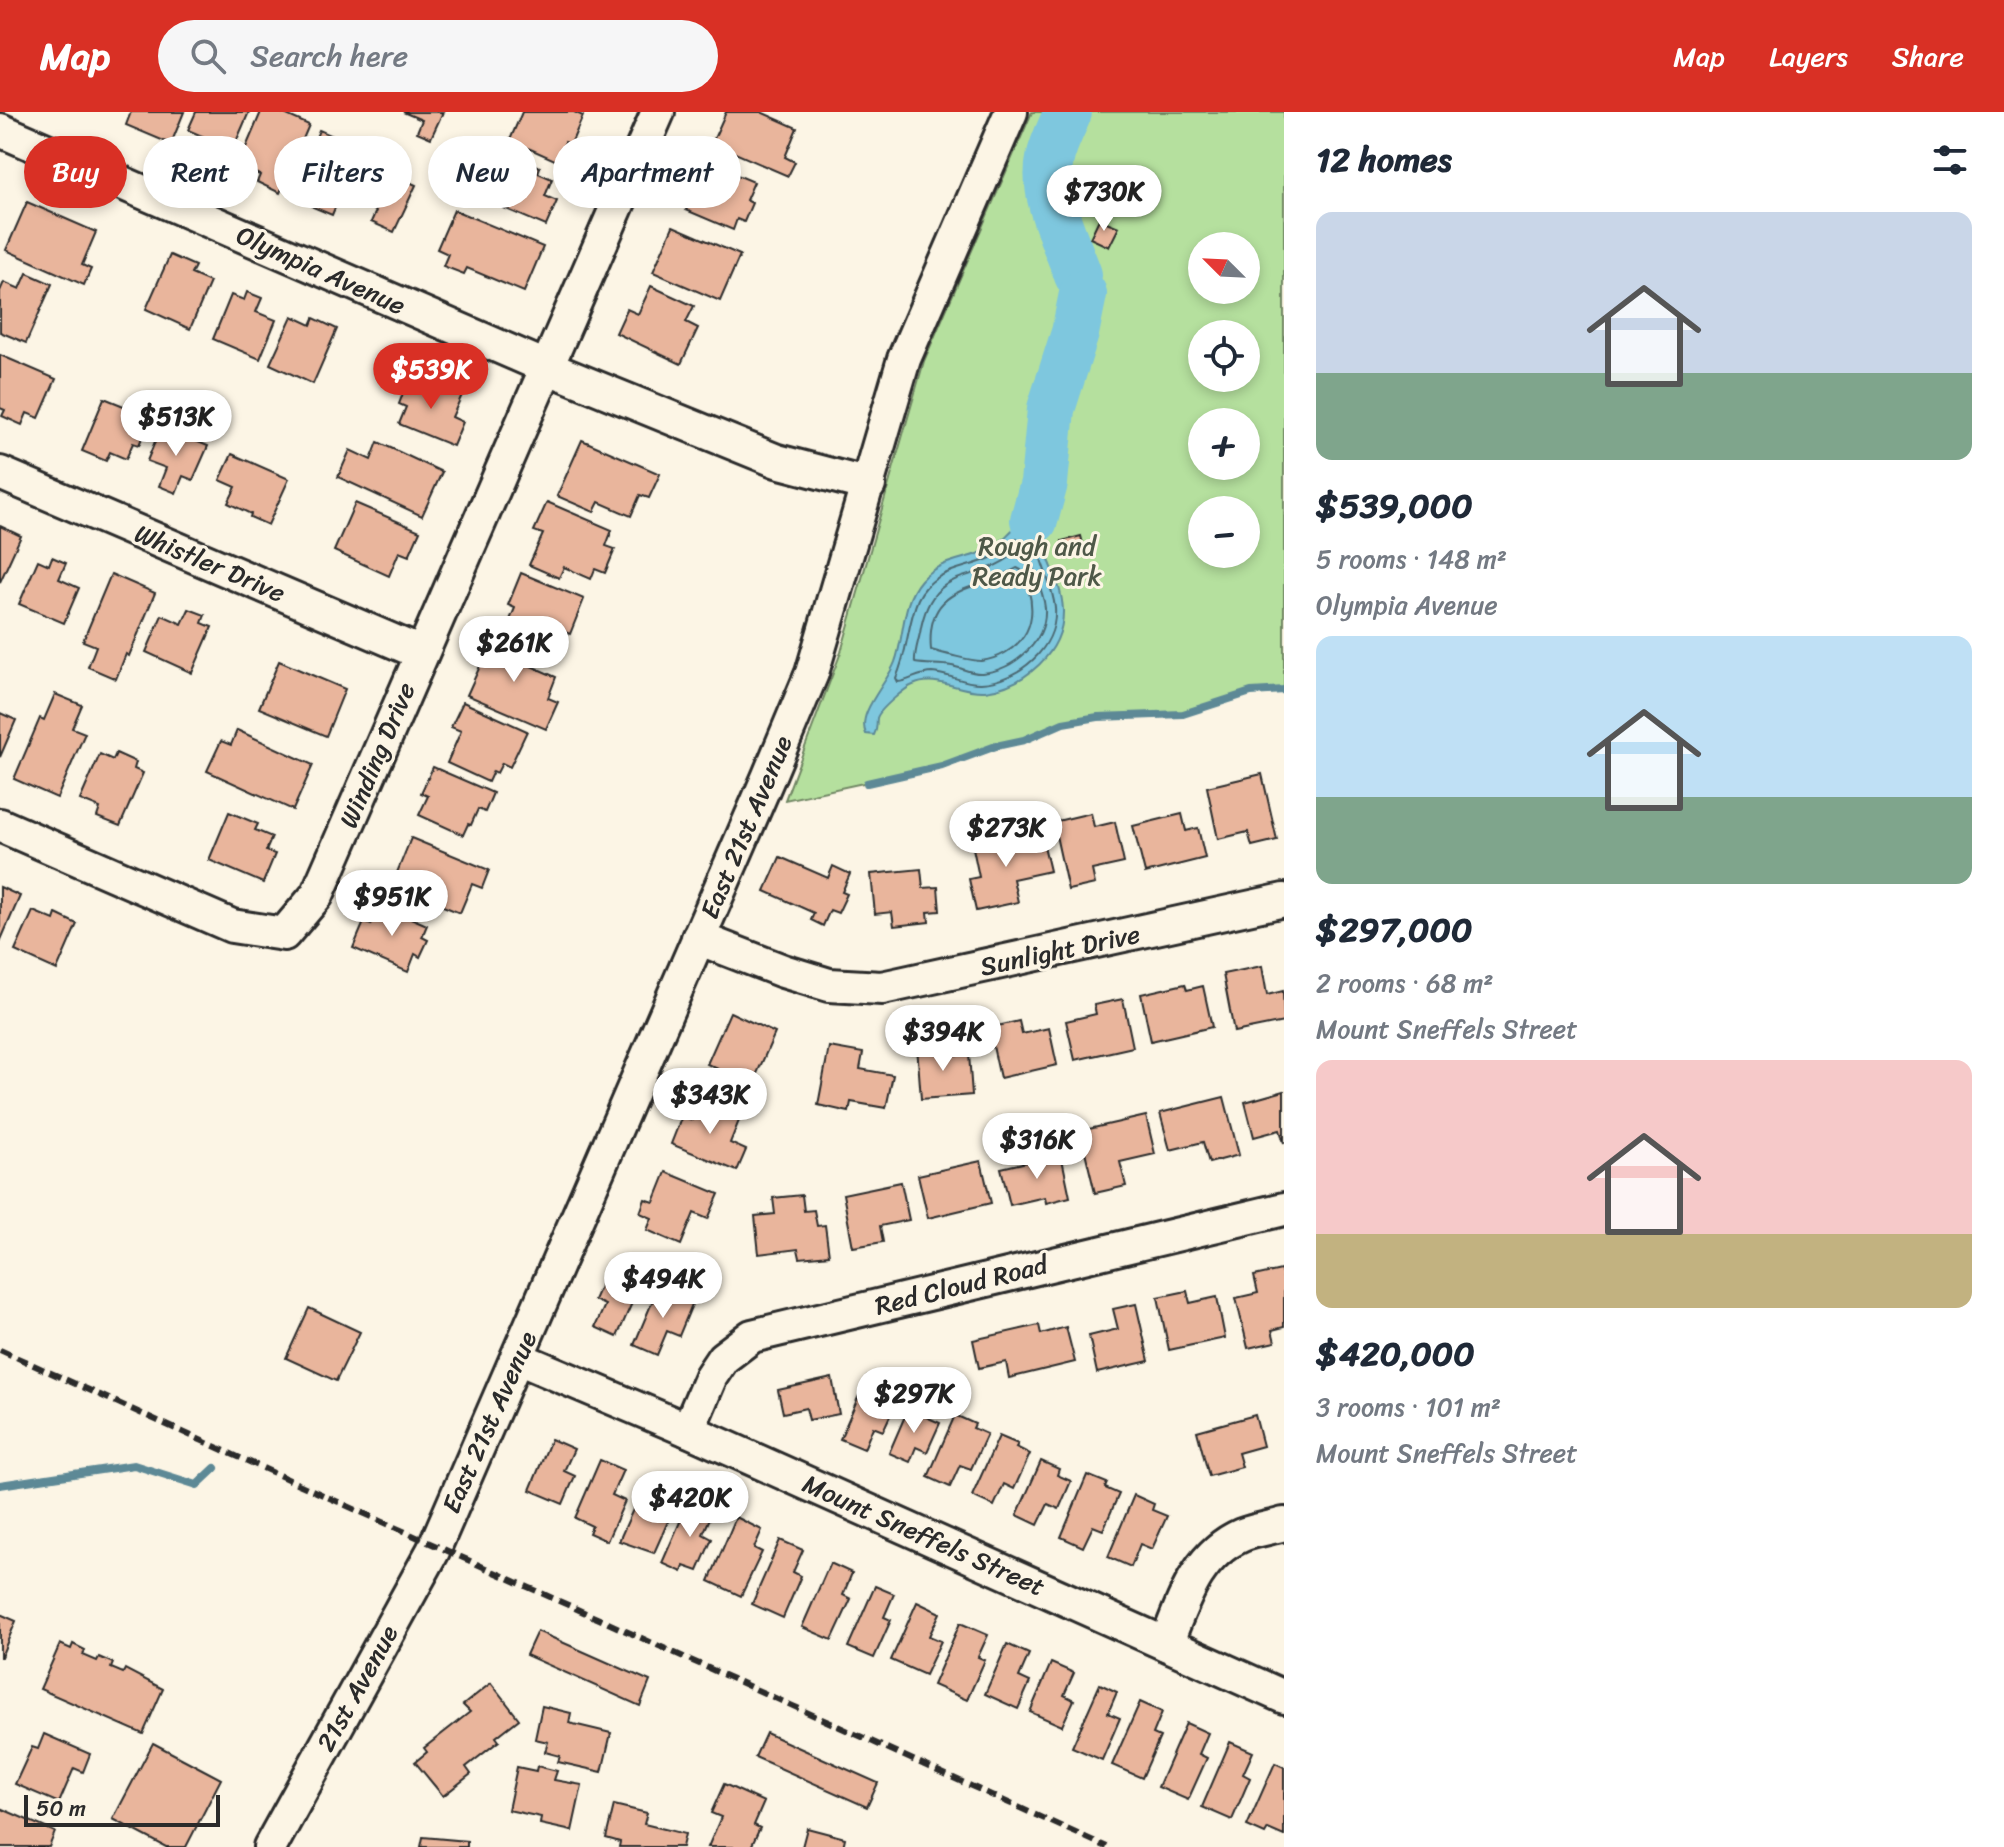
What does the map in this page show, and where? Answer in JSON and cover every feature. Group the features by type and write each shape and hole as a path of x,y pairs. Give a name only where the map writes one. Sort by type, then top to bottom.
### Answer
{"street":[{"path":"0,128 6,112"},
{"name":"Winding Drive","path":"0,825 232,926 284,934 317,895 658,112"},
{"name":"East 21st Avenue","path":"443,1527 812,673 904,359 1011,112"},
{"name":"Olympia Avenue","path":"0,128 546,367 777,461 869,485"},
{"name":"Whistler Drive","path":"0,473 421,653"},
{"name":"Sunlight Drive","path":"698,938 829,985 882,988 1284,900"},
{"name":"Red Cloud Road","path":"688,1430 711,1376 723,1358 752,1336 1284,1209"},
{"name":"Mount Sneffels Street","path":"518,1358 688,1430 1284,1697"},
{"path":"1166,1644 1192,1580 1213,1553 1242,1535 1284,1524"},
{"name":"21st Avenue","path":"270,1847 443,1527"}],"green space":[{"name":"Rough and Ready Park","path":"1032,112 1284,112 1284,690 1251,692 1183,714 1098,717 1063,723 1024,740 996,746 942,766 785,800 841,652 924,361"}],"water":[{"path":"1034,520 1043,526 1045,548 1057,580 1063,610 1062,626 1049,653 1027,675 1000,688 976,691 931,682 913,685 879,714 874,735 866,734 865,717 895,662 910,599 921,580 944,564 988,550 1021,524"}],"building":[{"path":"131,112 184,112 174,136 152,136 126,125"},
{"path":"196,112 249,112 239,136 202,136 188,130"},
{"path":"261,112 280,112 309,125 304,136 274,136 274,190 258,182 258,136 251,136"},
{"path":"403,112 443,112 432,136 417,132 422,120"},
{"path":"522,112 574,112 583,116 574,136 553,136 553,159 537,152 537,136 512,136"},
{"path":"726,112 761,112 797,128 785,157 795,162 788,176 741,156 741,136 715,136"},
{"path":"319,130 333,136 317,136"},
{"path":"537,166 540,167 538,173 552,179 545,196 553,199 554,208 546,226 504,208 537,208"},
{"path":"741,177 754,182 746,200 752,203 744,222 737,219 733,230 686,210 741,208"},
{"path":"24,208 41,208 96,232 82,265 91,269 84,285 6,250"},
{"path":"315,208 335,208 332,215"},
{"path":"370,208 405,208 394,232 371,222 376,211"},
{"path":"454,210 543,247 524,292 467,268 464,274 443,266 448,254 437,249"},
{"path":"1099,219 1119,227 1109,247 1090,238"},
{"path":"673,226 740,255 720,301 653,272"},
{"path":"170,255 195,266 191,274 210,282 190,329 146,309"},
{"path":"27,273 52,284 26,343 0,332 0,291 4,282 20,289"},
{"path":"651,286 694,306 686,322 698,328 681,364 616,333 627,309 638,314"},
{"path":"247,292 262,298 256,312 276,320 260,359 213,339 231,295 244,300"},
{"path":"292,316 311,325 314,318 337,329 313,384 270,364"},
{"path":"0,355 56,379 39,418 27,413 22,425 2,416 5,410 0,408"},
{"path":"419,376 462,395 452,417 463,422 453,446 399,424 406,407 399,404 407,383 415,387"},
{"path":"104,398 151,417 139,445 133,443 126,459 110,452 106,461 82,451"},
{"path":"161,427 208,446 193,480 183,476 176,493 159,486 166,468 147,461"},
{"path":"582,440 660,474 649,498 640,495 631,516 599,502 594,512 557,496"},
{"path":"378,442 442,472 422,516 338,477 350,450 371,460"},
{"path":"232,454 289,479 268,525 228,503 236,487 220,480"},
{"path":"547,502 612,530 606,546 615,549 605,573 595,569 591,579 564,567 559,578 529,565 543,534 534,531"},
{"path":"355,503 420,531 409,556 399,552 389,576 334,551"},
{"path":"0,526 21,536 0,582"},
{"path":"1081,536 1084,548 1064,553 1062,541"},
{"path":"52,557 66,563 59,579 79,588 64,623 19,604 38,560 49,565"},
{"path":"521,573 584,599 570,634 560,630 556,641 535,633 530,642 505,632 515,608 508,605"},
{"path":"111,574 155,593 116,679 88,667 96,646 83,641"},
{"path":"189,609 205,615 202,623 212,627 192,673 146,652 162,615 182,624"},
{"path":"494,635 527,650 522,662 556,677 548,698 558,702 546,729 467,695"},
{"path":"279,661 345,689 326,736 259,708"},
{"path":"55,694 82,705 72,728 85,733 57,798 14,779 40,718 44,720"},
{"path":"463,702 527,731 510,767 502,763 497,773 493,771 488,782 447,763 461,731 451,727"},
{"path":"0,713 16,720 0,757"},
{"path":"237,730 313,765 293,810 207,771 221,741 231,745"},
{"path":"116,753 136,762 134,769 143,773 120,826 97,817 100,808 80,800 100,754 113,760"},
{"path":"433,767 493,793 485,812 478,809 463,835 419,815 428,796 421,793"},
{"path":"1262,774 1277,840 1252,846 1248,832 1218,839 1207,787"},
{"path":"229,812 258,824 255,830 272,837 266,851 275,854 263,883 209,860"},
{"path":"1091,813 1094,827 1115,822 1124,863 1092,870 1095,884 1068,890 1053,822"},
{"path":"1182,814 1186,831 1198,828 1205,858 1145,873 1133,826"},
{"path":"1041,833 1050,871 1013,879 1018,902 976,911 969,879 979,877 973,848"},
{"path":"411,838 489,870 482,888 472,884 460,913 426,899 422,908 388,895"},
{"path":"780,857 828,878 833,866 850,874 842,892 847,894 838,913 830,910 823,926 811,920 814,913 765,891"},
{"path":"921,869 923,888 938,887 940,911 928,912 929,922 894,926 892,912 875,914 871,874"},
{"path":"0,887 20,896 0,942"},
{"path":"379,904 427,925 422,937 428,940 420,957 415,954 408,972 353,948 364,922 371,925"},
{"path":"33,911 54,920 56,914 77,924 57,970 15,951"},
{"path":"1262,966 1267,995 1283,991 1284,1022 1234,1032 1223,974"},
{"path":"1185,984 1187,990 1203,986 1212,1027 1151,1041 1141,994"},
{"path":"1123,999 1133,1047 1075,1060 1066,1021 1096,1014 1094,1005"},
{"path":"730,1012 775,1033 752,1085 707,1064"},
{"path":"1019,1021 1022,1034 1049,1028 1057,1065 1000,1078 989,1028"},
{"path":"946,1043 947,1055 969,1054 972,1095 921,1099 917,1046"},
{"path":"829,1047 863,1053 860,1069 893,1075 886,1108 851,1102 849,1112 818,1105"},
{"path":"1284,1091 1284,1143 1280,1130 1254,1137 1245,1102"},
{"path":"1224,1097 1239,1155 1209,1163 1203,1142 1170,1150 1160,1113"},
{"path":"699,1101 740,1118 730,1143 746,1150 737,1171 671,1144 682,1116 692,1120"},
{"path":"1146,1116 1155,1154 1120,1162 1126,1186 1095,1193 1080,1131"},
{"path":"1061,1154 1070,1197 1046,1203 1045,1197 1010,1205 1001,1168"},
{"path":"981,1161 991,1203 928,1218 918,1175"},
{"path":"666,1172 719,1194 708,1219 694,1213 681,1245 647,1230 652,1218 640,1213 645,1199 654,1202"},
{"path":"901,1182 909,1220 880,1226 883,1242 853,1247 843,1194"},
{"path":"802,1195 804,1211 814,1210 817,1226 825,1225 829,1255 800,1258 798,1249 759,1254 755,1216 775,1214 773,1198"},
{"path":"609,1266 642,1280 617,1337 595,1327 605,1305 594,1300"},
{"path":"1281,1270 1284,1327 1272,1330 1275,1342 1248,1348 1236,1298 1258,1293 1254,1276"},
{"path":"658,1288 693,1302 679,1336 667,1331 657,1355 634,1345"},
{"path":"1187,1291 1190,1303 1217,1297 1225,1338 1169,1350 1158,1297"},
{"path":"1136,1304 1149,1361 1097,1373 1089,1336 1118,1329 1113,1309"},
{"path":"309,1308 360,1332 336,1381 286,1358"},
{"path":"1039,1325 1041,1334 1066,1327 1075,1362 1009,1378 1006,1362 979,1368 973,1340"},
{"path":"867,1377 886,1385 885,1390 899,1396 883,1431 873,1427 864,1449 840,1439"},
{"path":"832,1378 839,1414 809,1420 806,1408 783,1413 778,1390"},
{"path":"908,1409 940,1423 927,1452 916,1447 910,1462 889,1453"},
{"path":"955,1415 975,1424 973,1428 987,1434 971,1469 960,1465 950,1487 928,1477"},
{"path":"1255,1415 1263,1446 1238,1453 1242,1467 1209,1476 1197,1431"},
{"path":"999,1436 1018,1444 1016,1447 1030,1454 1014,1489 1004,1484 994,1506 972,1496"},
{"path":"551,1439 574,1449 564,1471 575,1476 563,1504 530,1490"},
{"path":"600,1460 623,1470 612,1495 625,1501 607,1541 589,1533 592,1526 575,1518"},
{"path":"1041,1461 1059,1469 1057,1475 1071,1481 1059,1509 1048,1504 1038,1525 1017,1515"},
{"path":"1087,1475 1107,1483 1105,1488 1119,1494 1103,1530 1093,1526 1083,1547 1061,1537"},
{"path":"646,1480 669,1490 659,1512 670,1517 654,1553 619,1541"},
{"path":"1134,1495 1154,1504 1152,1510 1167,1516 1152,1549 1140,1544 1131,1567 1108,1557"},
{"path":"690,1499 714,1509 703,1534 712,1539 698,1571 684,1566 682,1572 662,1563"},
{"path":"736,1517 762,1530 754,1548 762,1552 741,1596 709,1581"},
{"path":"780,1540 803,1550 793,1572 801,1576 783,1618 752,1604"},
{"path":"830,1563 852,1573 843,1595 851,1599 832,1640 802,1627"},
{"path":"875,1586 894,1594 884,1617 891,1620 874,1658 848,1647"},
{"path":"917,1602 940,1613 929,1636 941,1641 925,1675 891,1660"},
{"path":"0,1614 16,1621 1,1657 0,1657"},
{"path":"960,1623 988,1635 978,1657 985,1660 967,1700 933,1685"},
{"path":"537,1631 650,1681 640,1706 526,1655"},
{"path":"60,1644 71,1649 73,1644 85,1650 83,1655 97,1661 99,1657 113,1663 111,1668 123,1673 125,1669 163,1689 143,1734 40,1689"},
{"path":"1007,1644 1029,1654 1019,1677 1030,1682 1018,1709 985,1694"},
{"path":"1051,1663 1074,1673 1064,1695 1074,1700 1062,1726 1030,1712"},
{"path":"491,1683 519,1719 496,1737 499,1741 466,1767 471,1774 443,1796 415,1762 427,1752 424,1748 470,1712 463,1705"},
{"path":"1100,1684 1117,1692 1108,1713 1120,1718 1102,1760 1072,1747"},
{"path":"1140,1702 1162,1712 1153,1734 1160,1737 1142,1778 1112,1765"},
{"path":"542,1706 571,1713 569,1723 611,1733 602,1772 558,1762 560,1756 545,1752 548,1742 535,1739"},
{"path":"1186,1723 1208,1733 1199,1754 1207,1758 1188,1800 1158,1787"},
{"path":"766,1733 878,1783 867,1807 755,1757"},
{"path":"44,1734 90,1754 83,1772 74,1768 59,1803 15,1784 32,1747 38,1749"},
{"path":"1230,1742 1253,1752 1243,1774 1250,1778 1232,1820 1202,1807"},
{"path":"153,1743 221,1779 186,1847 166,1847 113,1819"},
{"path":"1275,1763 1284,1767 1284,1836 1268,1829 1265,1834 1247,1826"},
{"path":"537,1766 557,1771 554,1780 582,1785 572,1831 540,1824 541,1817 508,1810 517,1767 536,1771"},
{"path":"724,1784 764,1802 754,1825 760,1828 751,1847 708,1847 721,1817 711,1813"},
{"path":"614,1805 647,1813 644,1824 685,1834 682,1847 619,1847 620,1842 606,1838"},
{"path":"0,1808 55,1832 49,1847 0,1847"},
{"path":"807,1828 845,1838 843,1847 802,1847"},
{"path":"423,1837 467,1841 467,1847 421,1847"}],"waterway":[{"path":"1068,112 1051,153 1048,173 1056,218 1078,275"},
{"path":"1034,520 1044,483 1051,409 1075,333 1083,294"},
{"path":"867,783 942,766 996,746 1024,740 1063,723 1098,717 1183,714 1251,692 1284,690"},
{"path":"0,1485 134,1465 197,1485 215,1468"}],"railway":[{"path":"0,1350 1107,1847"}]}
